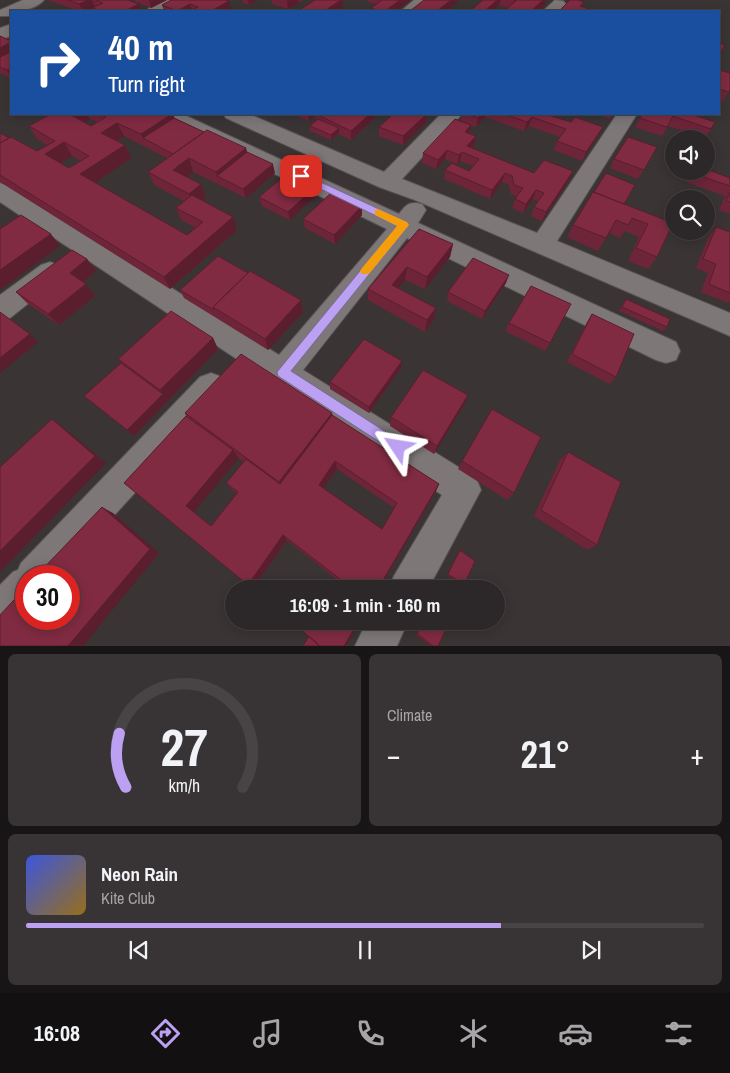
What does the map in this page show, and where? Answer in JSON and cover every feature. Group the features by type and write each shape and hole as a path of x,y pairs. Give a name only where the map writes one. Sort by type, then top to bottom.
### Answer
{"street":[{"path":"13,10 36,0"},
{"path":"157,10 177,0"},
{"path":"410,10 424,0"},
{"path":"238,115 267,120 387,182 423,195 730,325"},
{"path":"387,182 451,115"},
{"path":"541,246 626,115"},
{"path":"179,116 666,351"},
{"path":"0,191 464,490 412,580"},
{"path":"283,372 404,225 423,195"},
{"path":"0,310 85,246"},
{"path":"44,565 247,349"},
{"path":"0,613 15,597"},
{"path":"375,646 384,630"}],"building":[{"path":"68,0 88,0 79,4"},
{"path":"96,0 128,0 139,4 127,10 98,10 92,8 103,3"},
{"path":"171,0 229,1 213,10 192,10 198,7 190,4 179,10 174,10 162,5"},
{"path":"315,0 341,0 326,10 300,10"},
{"path":"400,0 386,10 371,8 381,1"},
{"path":"424,0 451,0 438,10 411,10"},
{"path":"483,0 497,0 486,10 471,10"},
{"path":"514,0 543,0 532,10 505,10 516,1"},
{"path":"570,0 584,2 580,6 589,9 588,10 560,10"},
{"path":"0,36 10,41 10,43 0,48"},
{"path":"720,43 725,45 720,53"},
{"path":"10,52 10,68 7,70 0,67 0,57"},
{"path":"720,70 730,73 729,92 720,89"},
{"path":"49,115 71,115 91,126 106,117 102,115 170,115 141,134 117,123 101,133 125,145 80,174 187,235 203,222 176,208 192,195 233,217 164,277 0,175 0,143 11,137 37,151 55,141 29,126","holes":["64,142 89,156 69,168 45,154"]},
{"path":"318,115 369,115 351,131"},
{"path":"392,115 426,115 403,136 379,127"},
{"path":"470,115 481,115 478,118"},
{"path":"507,115 548,115 571,122 575,117 603,127 586,152 557,141 566,129 532,117 527,122"},
{"path":"642,115 693,115 715,122 711,129 673,116 667,127 640,118"},
{"path":"174,118 204,132 173,154 143,138"},
{"path":"318,119 339,128 331,135 310,126"},
{"path":"455,119 471,125 465,132 476,136 467,146 534,173 544,160 573,171 546,212 534,207 544,193 536,190 526,204 515,199 523,188 514,185 512,176 505,173 492,190 445,170 452,163 469,171 479,159 462,152 459,155 447,150 438,160 423,153"},
{"path":"207,130 246,148 216,172 189,158 173,170 201,184 189,194 148,172"},
{"path":"0,133 9,138 0,143"},
{"path":"628,137 657,147 644,170 614,159"},
{"path":"247,152 273,164 243,189 217,176"},
{"path":"289,172 317,185 288,212 259,197"},
{"path":"715,172 730,178 730,186 712,180 715,180"},
{"path":"606,173 635,185 624,204 594,192"},
{"path":"332,192 362,206 334,235 303,219"},
{"path":"593,192 665,220 665,240 657,257 636,248 648,224 632,218 628,225 616,220 606,238 573,225"},
{"path":"730,192 730,202 726,201"},
{"path":"21,215 51,234 0,270 0,229"},
{"path":"716,227 730,232 730,293 709,284 716,264 703,259 711,240 715,240"},
{"path":"419,229 453,244 427,277 407,267 392,285 436,308 427,320 368,289"},
{"path":"72,250 87,259 70,273 86,284 48,314 16,292"},
{"path":"218,256 248,273 213,307 214,310 180,290"},
{"path":"473,258 509,275 485,311 448,292"},
{"path":"250,271 301,300 265,339 213,307"},
{"path":"531,286 571,304 550,343 509,323"},
{"path":"626,299 670,319 667,327 622,307"},
{"path":"171,311 213,338 160,390 118,359"},
{"path":"0,312 30,334 0,358"},
{"path":"592,314 634,334 616,377 572,354"},
{"path":"364,339 402,361 369,407 330,382"},
{"path":"241,354 332,413 279,482 185,413"},
{"path":"121,363 163,394 127,430 84,396"},
{"path":"423,370 468,395 437,446 391,417"},
{"path":"492,409 541,437 514,493 462,461"},
{"path":"332,415 439,484 383,580 341,580 283,535 252,580 242,580 124,483 186,416 233,450 186,506 211,526 238,492 226,483 246,459 280,484","holes":["335,461 397,503 382,529 319,485"]},
{"path":"52,419 95,456 0,551 0,467"},
{"path":"568,452 621,482 597,545 541,510"},
{"path":"102,507 150,549 68,646 0,646 0,615 15,599 15,630 80,630 80,565 47,565"},
{"path":"460,550 475,561 466,580 457,580 448,574"},
{"path":"301,630 354,630 344,646 320,646"},
{"path":"419,630 446,630 438,646 433,646 417,634"},
{"path":"309,636 320,646 303,646"}],"slow traffic":[{"path":"366,271 404,225 378,213"}],"route":[{"path":"301,176 404,225 283,372 398,447"}]}
